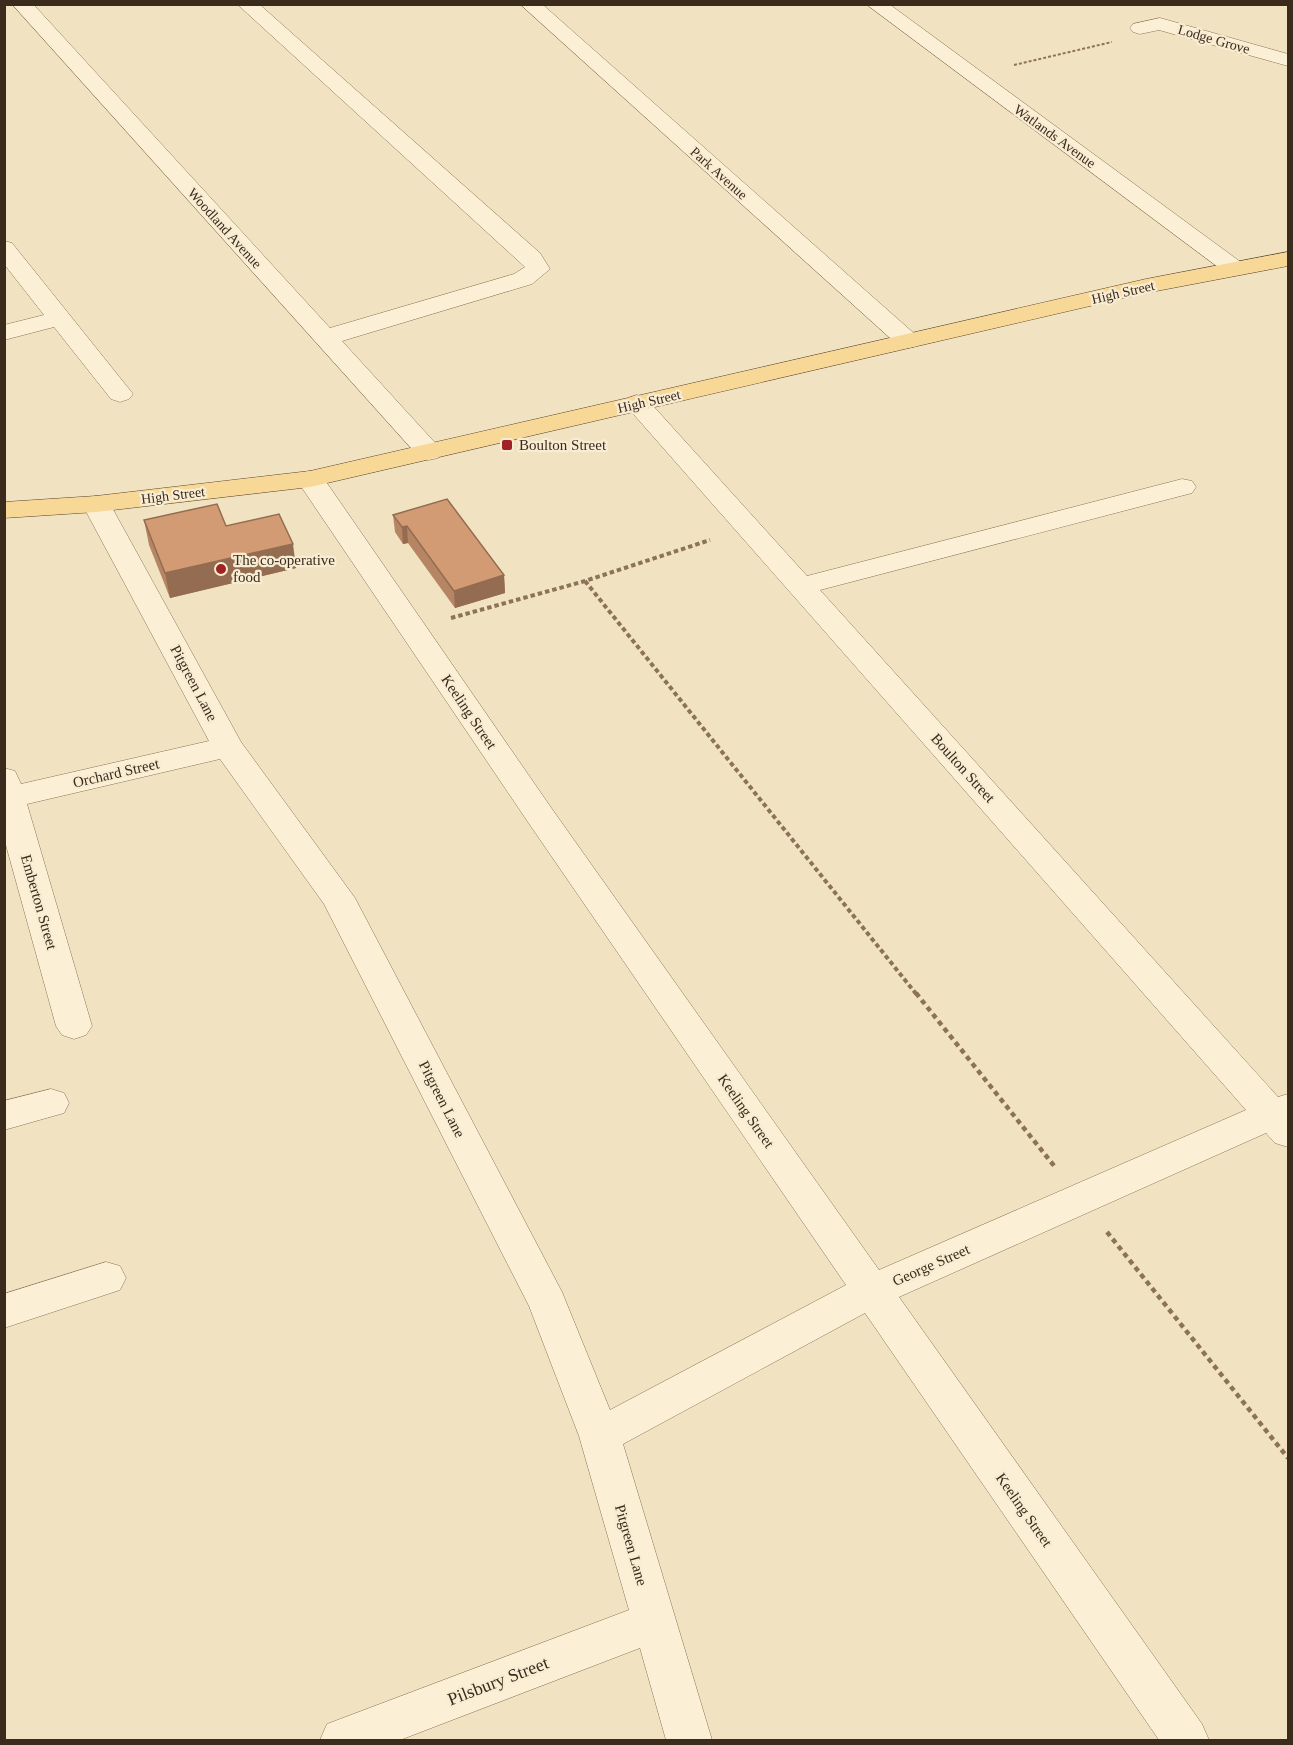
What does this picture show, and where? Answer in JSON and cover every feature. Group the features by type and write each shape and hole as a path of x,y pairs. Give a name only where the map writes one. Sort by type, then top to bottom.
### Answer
{"main road":[{"name":"High Street","path":"4,510 96,504 310,479 908,341 1234,268 1288,259"}],"street":[{"name":"Woodland Avenue","path":"22,4 429,452"},
{"path":"247,4 532,258 538,270 523,279 326,338"},
{"name":"Park Avenue","path":"530,4 908,341"},
{"name":"Watlands Avenue","path":"876,4 1234,268"},
{"name":"Lodge Grove","path":"1140,28 1160,24 1288,60"},
{"path":"4,248 58,319 120,394"},
{"path":"4,333 58,319"},
{"name":"Boulton Street","path":"637,403 1283,1119"},
{"name":"Keeling Street","path":"310,479 871,1291 1186,1740"},
{"path":"801,586 1182,487"},
{"name":"Pitgreen Lane","path":"96,504 228,747 338,898 548,1304 600,1436 652,1622 689,1740"},
{"name":"Orchard Street","path":"6,792 228,747"},
{"name":"Emberton Street","path":"6,792 74,1026"},
{"path":"4,1116 51,1103"},
{"name":"George Street","path":"600,1436 871,1291 1081,1199 1283,1119"},
{"path":"4,1311 106,1278"},
{"name":"Pilsbury Street","path":"343,1740 652,1622"}],"path":[{"path":"972,75 1134,37 1140,28"},
{"path":"413,629 585,580 748,528"},
{"path":"585,580 1288,1458"}],"building":[{"path":"447,499 504,575 454,591 407,526 402,527 393,515"},
{"path":"217,504 226,526 279,514 293,544 165,573 144,520"}],"place":[{"name":"Boulton Street","path":"507,445"},
{"name":"The co-operative food","path":"221,569"}]}
